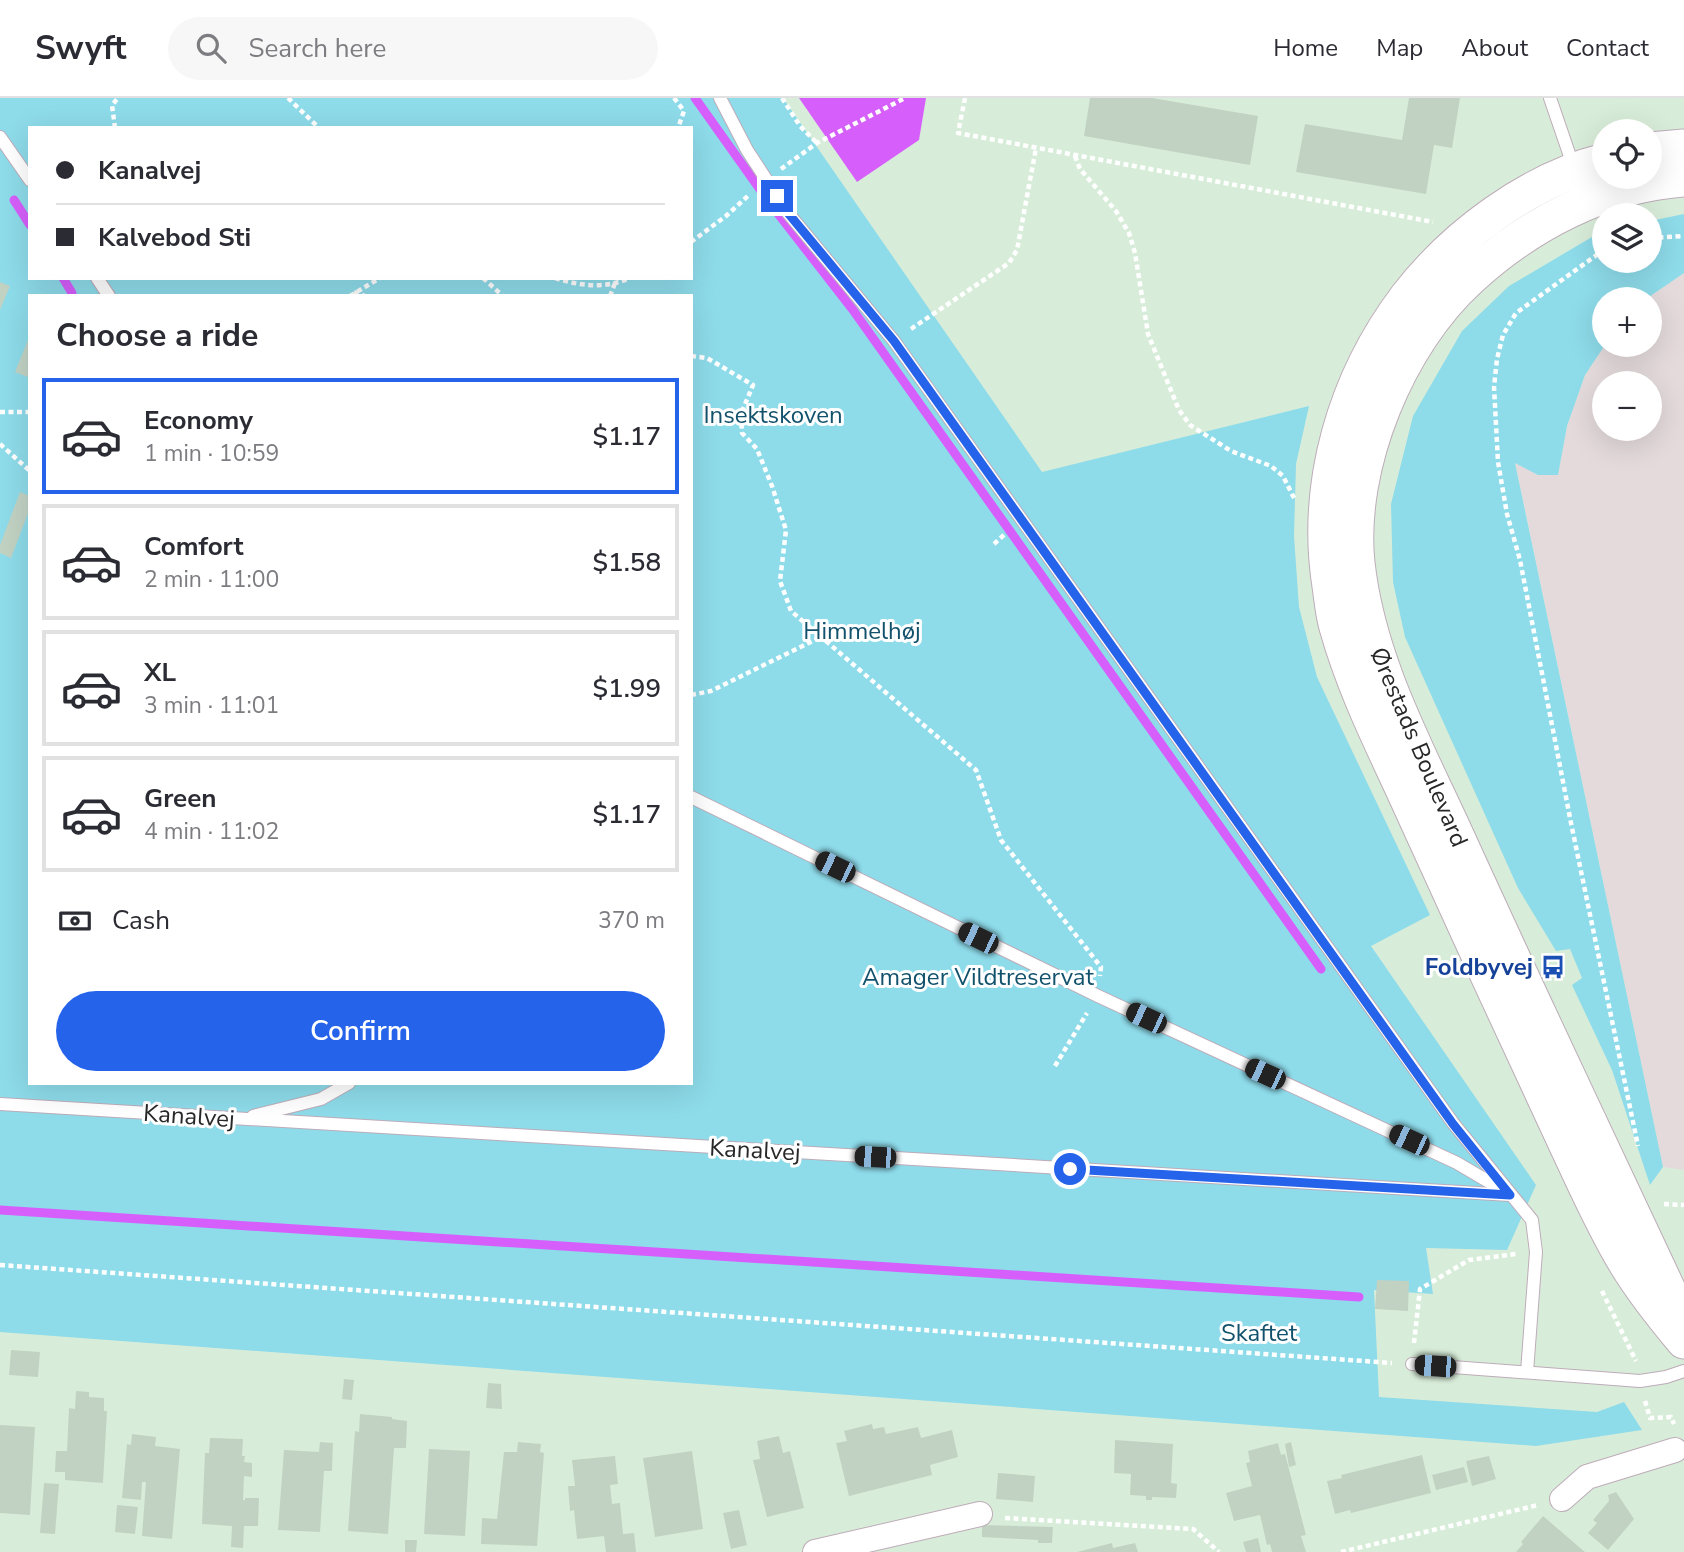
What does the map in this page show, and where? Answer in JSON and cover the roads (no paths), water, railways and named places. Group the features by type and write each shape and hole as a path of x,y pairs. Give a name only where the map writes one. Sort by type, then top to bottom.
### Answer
{"street":[{"path":"1662,149 1684,146"},
{"name":"Ørestads Boulevard","path":"1590,166 1528,192 1472,229 1426,272 1388,322 1358,377 1338,436 1327,498 1326,561 1333,610 1354,682 1626,1199"},
{"name":"Ørestads Boulevard","path":"1626,1199 1382,673 1366,619 1357,560 1358,502 1371,442 1392,387 1418,340 1451,295 1492,258 1542,223 1597,198 1658,181 1684,179"},
{"path":"1626,1199 1684,1323"},
{"path":"1626,1199 1625,1262 1655,1306 1684,1341"},
{"path":"1562,1499 1587,1477 1675,1449"},
{"path":"815,1552 980,1514"}],"lane":[{"path":"720,98 747,150 788,213 894,341 1444,1112 1532,1220 1536,1252 1527,1372"},
{"path":"1550,98 1590,166"},
{"path":"0,137 28,177"},
{"path":"693,798 1098,996 1457,1163 1510,1195"},
{"path":"236,1119 321,1099 346,1085"},
{"name":"Kanalvej","path":"0,1104 1510,1195"},
{"path":"1412,1364 1640,1381 1684,1371"}],"waterway":[{"path":"695,98 769,202 853,310 1321,969"},
{"path":"14,200 28,222"},
{"path":"64,280 72,293"},
{"path":"0,1210 1359,1297"}],"place":[{"name":"Foldbyvej","path":"1553,967"}],"park label":[{"name":"Insektskoven","path":"773,415"},
{"name":"Himmelhøj","path":"862,631"},
{"name":"Amager Vildtreservat","path":"978,977"},
{"name":"Skaftet","path":"1259,1333"}]}
